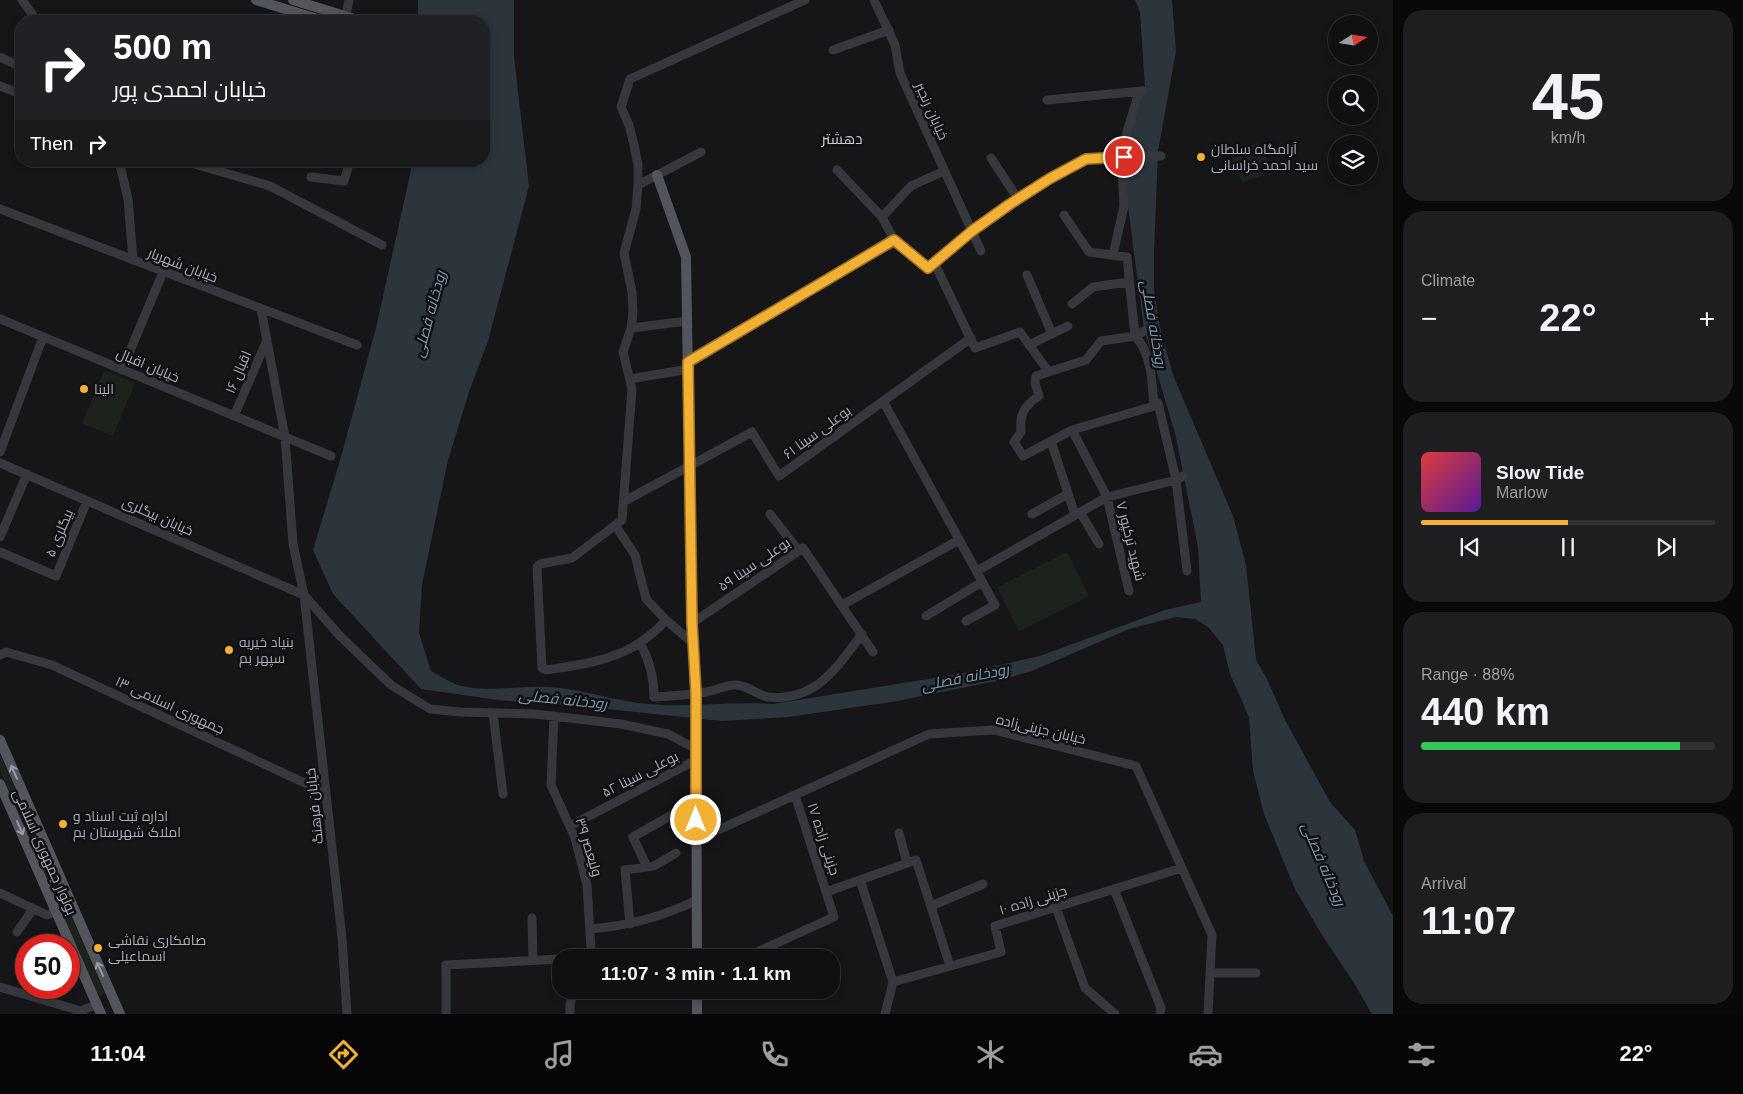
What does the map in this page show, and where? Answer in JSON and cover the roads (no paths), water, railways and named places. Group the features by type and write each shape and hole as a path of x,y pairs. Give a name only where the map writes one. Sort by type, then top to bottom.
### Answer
{"main road":[{"path":"256,0 305,15"},
{"path":"293,0 343,15"},
{"path":"657,175 686,257 692,623 696,693 697,949"},
{"name":"بولوار جمهوری اسلامی","path":"0,740 120,1014"},
{"name":"بولوار جمهوری اسلامی","path":"0,784 99,1009"},
{"path":"99,1009 112,997"},
{"path":"697,999 697,1014"}],"street":[{"path":"22,0 32,15"},
{"path":"346,15 349,0"},
{"path":"666,620 640,643 622,653 593,663 546,670 542,668 537,567 540,564 572,558 622,520 632,389 623,352 631,328 632,292 624,253 636,209 638,165 629,125 621,107 630,79 805,0"},
{"name":"خیابان رنجبر","path":"874,0 895,45 900,73 981,251"},
{"path":"833,50 889,30"},
{"path":"0,57 15,64"},
{"path":"0,86 15,92"},
{"path":"1046,100 1141,92 1122,152 1124,206 1113,255"},
{"path":"638,185 701,152"},
{"path":"837,170 882,217 894,240 928,268 972,231 1018,198 1086,159 1160,156"},
{"path":"991,158 1018,198"},
{"path":"121,167 128,199 133,260"},
{"path":"205,167 270,186 382,245"},
{"path":"311,177 344,180 348,167"},
{"path":"882,217 911,186 944,171"},
{"name":"خیابان شهریار","path":"0,208 357,345"},
{"path":"1064,215 1089,252 1127,257 1135,336 1142,343 1180,478 1188,571"},
{"path":"630,379 688,366 894,240"},
{"path":"934,262 975,348 1020,332 1048,371"},
{"path":"122,370 163,272"},
{"path":"1028,275 1052,334"},
{"path":"1072,304 1093,287 1129,282"},
{"name":"خیابان فرهنگ","path":"262,309 285,437 293,544 304,595 342,938 347,1014"},
{"name":"خیابان اقبال","path":"0,319 331,456"},
{"path":"631,328 687,321"},
{"path":"1029,345 1068,326"},
{"path":"1144,331 1135,336 1101,341 1086,360 1036,376 1035,383 1039,396 1027,404 1020,424 1021,432 1014,442 1023,456 1072,430 1159,403"},
{"path":"0,452 43,337"},
{"name":"بوعلی سینا ۶۱","path":"689,466 752,432 779,476 971,338"},
{"name":"اقبال ۱۶","path":"234,416 267,340"},
{"path":"883,401 995,605 966,621"},
{"name":"شهید ترکپور ۷","path":"1072,430 1107,497 1129,591"},
{"path":"1051,441 1068,494 1078,514 1099,544"},
{"name":"خیابان بیگلری","path":"0,463 304,595"},
{"path":"623,502 689,466"},
{"path":"0,537 27,474"},
{"path":"976,572 1107,497 1180,478"},
{"path":"1032,514 1068,494"},
{"name":"بیگلری ۵","path":"0,552 56,576 87,501"},
{"path":"770,514 799,551"},
{"path":"615,525 635,555 646,599 666,620 693,643"},
{"path":"842,606 959,540"},
{"name":"بوعلی سینا ۵۹","path":"692,623 803,548 873,652"},
{"path":"926,616 982,582"},
{"path":"304,595 339,634 391,685 430,709 554,716 621,724 668,734 696,749"},
{"path":"640,643 651,669 654,683 654,698 689,695 736,684 770,697 802,693 819,684 839,665 862,634"},
{"name":"جمهوری اسلامی ۱۳","path":"0,655 6,652 52,665 326,793"},
{"path":"493,713 504,794"},
{"name":"ولیعصر ۳۹","path":"554,716 551,785 575,838 587,885 591,949"},
{"name":"خیابان جزینی‌زاده","path":"696,840 929,734 994,730 1136,766 1212,935 1208,1014"},
{"name":"بوعلی سینا ۵۲","path":"570,826 696,760"},
{"name":"جزینی زاده ۱۷","path":"764,949 834,917 795,795"},
{"path":"647,867 633,837 670,816"},
{"path":"899,833 907,863"},
{"path":"630,924 625,870 654,866 676,853"},
{"path":"826,892 916,860 950,966"},
{"name":"جزینی زاده ۱۰","path":"893,982 1001,952 995,926 1182,868"},
{"path":"860,880 893,982 885,1014"},
{"path":"931,906 983,884"},
{"path":"1114,889 1161,1008 1160,1014"},
{"path":"1,896 47,915 56,911"},
{"path":"590,929 630,924 660,916 696,900"},
{"path":"1056,907 1085,988 1115,1014"},
{"path":"17,932 33,909"},
{"path":"532,918 533,960"},
{"path":"446,1014 446,965 552,959"},
{"path":"1210,973 1256,973"},
{"path":"0,987 81,1011 99,1009"},
{"path":"570,1014 571,999"}],"water":[{"name":"رودخانه فصلی","path":"418,0 514,0 514,57 529,186 488,341 469,392 448,460 422,585 419,633 431,671 455,684 471,688 560,688 629,702 656,705 773,704 959,674 1040,656 1165,610 1201,602 1198,547 1175,433 1144,329 1128,206 1125,152 1145,87 1140,12 1135,0 1172,0 1176,51 1158,151 1154,289 1159,323 1173,375 1233,516 1246,565 1256,660 1267,679 1285,720 1330,802 1355,830 1364,861 1393,916 1393,1014 1372,1014 1295,889 1264,814 1253,771 1249,717 1230,674 1223,645 1208,627 1195,619 1176,617 1129,629 1032,671 996,681 892,702 788,717 722,721 498,700 421,689 333,594 313,550 341,457 376,328 412,167 490,167 490,15 418,15"}],"place":[{"name":"آرامگاه سلطان سید احمد خراسانی","path":"1201,157"},
{"name":"الینا","path":"84,389"},
{"name":"بنیاد خیریه سپهر بم","path":"229,650"},
{"name":"اداره ثبت اسناد و املاک شهرستان بم","path":"63,824"},
{"name":"صافکاری نقاشی اسماعیلی","path":"98,948"}],"district":[{"name":"دهشتر","path":"842,138"}]}
